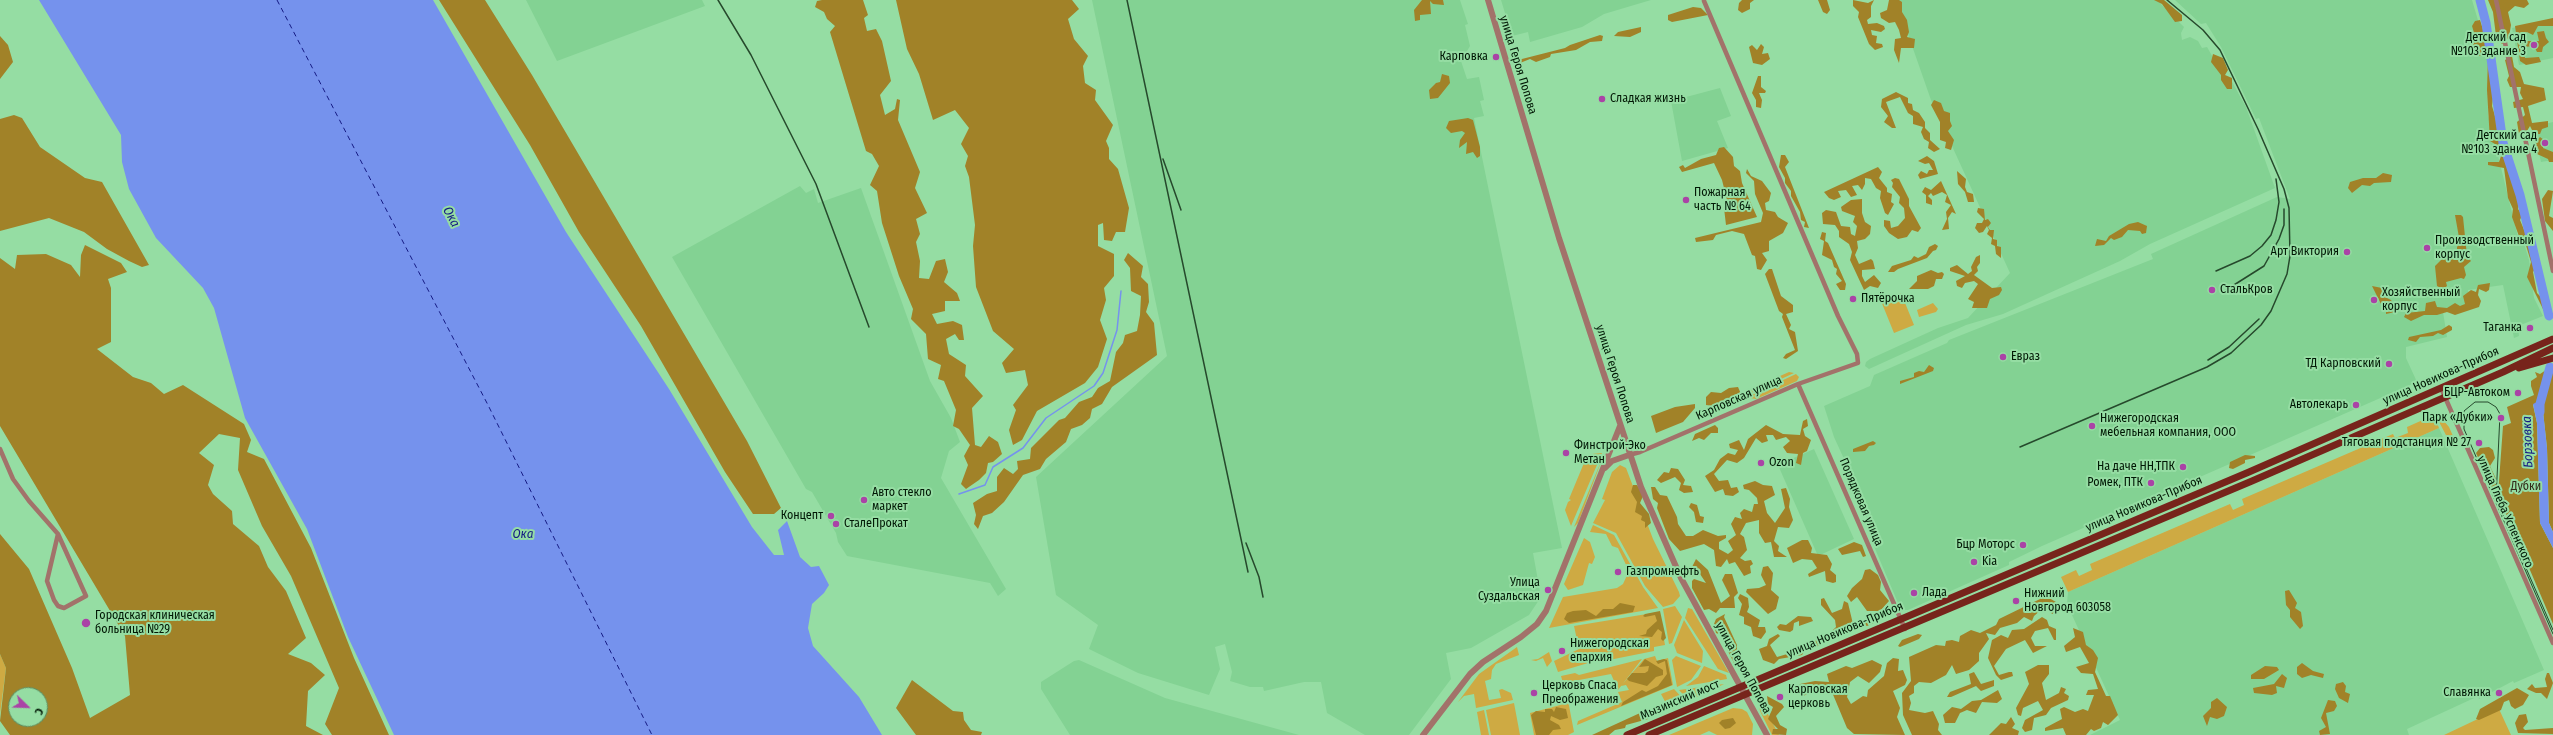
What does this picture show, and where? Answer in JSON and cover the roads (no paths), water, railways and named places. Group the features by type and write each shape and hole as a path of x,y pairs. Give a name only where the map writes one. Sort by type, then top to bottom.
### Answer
{"main road":[{"path":"2525,351 2553,334"},
{"name":"улица Новикова-Прибоя","path":"1742,686 2249,472 2553,340"},
{"name":"улица Новикова-Прибоя","path":"1746,694 1905,629 2503,372 2553,348"},
{"path":"2503,372 2553,358"},
{"name":"Мызинский мост","path":"1626,735 1742,686"},
{"name":"Мызинский мост","path":"1649,735 1746,694"}],"street":[{"name":"улица Героя Попова","path":"1488,0 1559,238 1629,455 1650,513 1669,554 1742,686 1767,735"},
{"path":"2496,0 2553,270"},
{"name":"Карповская улица","path":"1629,455 1640,452 1798,384 1858,363 1857,354 1838,316 1704,1"},
{"name":"Порядковая улица","path":"1798,384 1905,629"},
{"name":"улица Глеба Успенского","path":"2441,388 2553,643"},
{"path":"1423,735 1470,674 1483,662 1521,637 1537,624 1546,611 1620,426"},
{"path":"0,449 13,479 29,501 58,534 86,596 64,608 58,606 54,600 47,581 58,534"},
{"path":"1604,469 1612,461 1629,455"}],"water":[{"name":"Ока","path":"39,0 433,0 566,232 669,389 752,527 774,555 784,555 778,530 787,521 800,557 811,567 819,566 829,585 824,593 812,604 808,628 813,646 859,697 882,735 394,735 348,637 307,529 245,418 214,308 203,288 156,238 129,189 122,162 121,135"},
{"path":"2539,401 2542,402 2547,448 2549,523 2553,532 2553,548 2540,523 2537,423 2533,404"}],"waterway":[{"name":"Борзовка","path":"2480,0 2486,23 2503,143 2520,195 2549,316"},
{"path":"959,494 985,485 993,467 1023,448 1046,418 1094,386 1103,373 1117,330 1121,291"},
{"name":"Борзовка","path":"2540,412 2540,404 2550,367"}],"tram line":[{"path":"2553,630 2496,499 2500,414 2496,407 2488,402 2475,402 2464,411 2464,429 2553,634"}],"railway":[{"path":"718,0 751,55 816,184 869,327"},
{"path":"1127,0 1248,572"},
{"path":"2020,447 2207,367 2231,353 2261,325 2271,311 2287,274 2290,256 2289,208 2284,189 2258,129 2220,50 2203,30 2167,0"},
{"path":"1163,159 1181,210"},
{"path":"2216,271 2250,256 2262,246 2271,235 2276,220 2279,202 2276,179"},
{"path":"2226,290 2264,266 2279,239 2284,225 2284,209"},
{"path":"2208,360 2229,347 2259,319"},
{"path":"1246,543 1259,577 1263,597"}],"place":[{"name":"Детский сад №103 здание 3","path":"2534,45"},
{"name":"Карповка","path":"1496,57"},
{"name":"Сладкая жизнь","path":"1602,99"},
{"name":"Детский сад №103 здание 4","path":"2545,143"},
{"name":"Пожарная часть № 64","path":"1686,200"},
{"name":"Производственный корпус","path":"2427,248"},
{"name":"Арт Виктория","path":"2347,252"},
{"name":"СтальКров","path":"2212,290"},
{"name":"Пятёрочка","path":"1853,299"},
{"name":"Хозяйственный корпус","path":"2374,300"},
{"name":"Таганка","path":"2530,328"},
{"name":"Евраз","path":"2003,357"},
{"name":"ТД Карповский","path":"2389,364"},
{"name":"БЦР-Автоком","path":"2518,393"},
{"name":"Автолекарь","path":"2356,405"},
{"name":"Парк «Дубки»","path":"2501,418"},
{"name":"Нижегородская мебельная компания, ООО","path":"2092,426"},
{"name":"Тяговая подстанция № 27","path":"2479,443"},
{"name":"Финстрой-Эко Метан","path":"1566,453"},
{"name":"Ozon","path":"1761,463"},
{"name":"На даче НН,ТПК","path":"2183,467"},
{"name":"Ромек, ПТК","path":"2151,483"},
{"name":"Авто стекло маркет","path":"864,500"},
{"name":"Концепт","path":"831,516"},
{"name":"СталеПрокат","path":"836,524"},
{"name":"Бцр Моторс","path":"2023,545"},
{"name":"Kia","path":"1974,562"},
{"name":"Газпромнефть","path":"1618,572"},
{"name":"Улица Суздальская","path":"1548,590"},
{"name":"Лада","path":"1914,593"},
{"name":"Нижний Новгород 603058","path":"2016,601"},
{"name":"Городская клиническая больница №29","path":"86,623"},
{"name":"Нижегородская епархия","path":"1562,651"},
{"name":"Церковь Спаса Преображения","path":"1534,693"},
{"name":"Славянка","path":"2499,693"},
{"name":"Карповская церковь","path":"1780,697"}],"park label":[{"name":"Дубки","path":"2526,487"}]}
